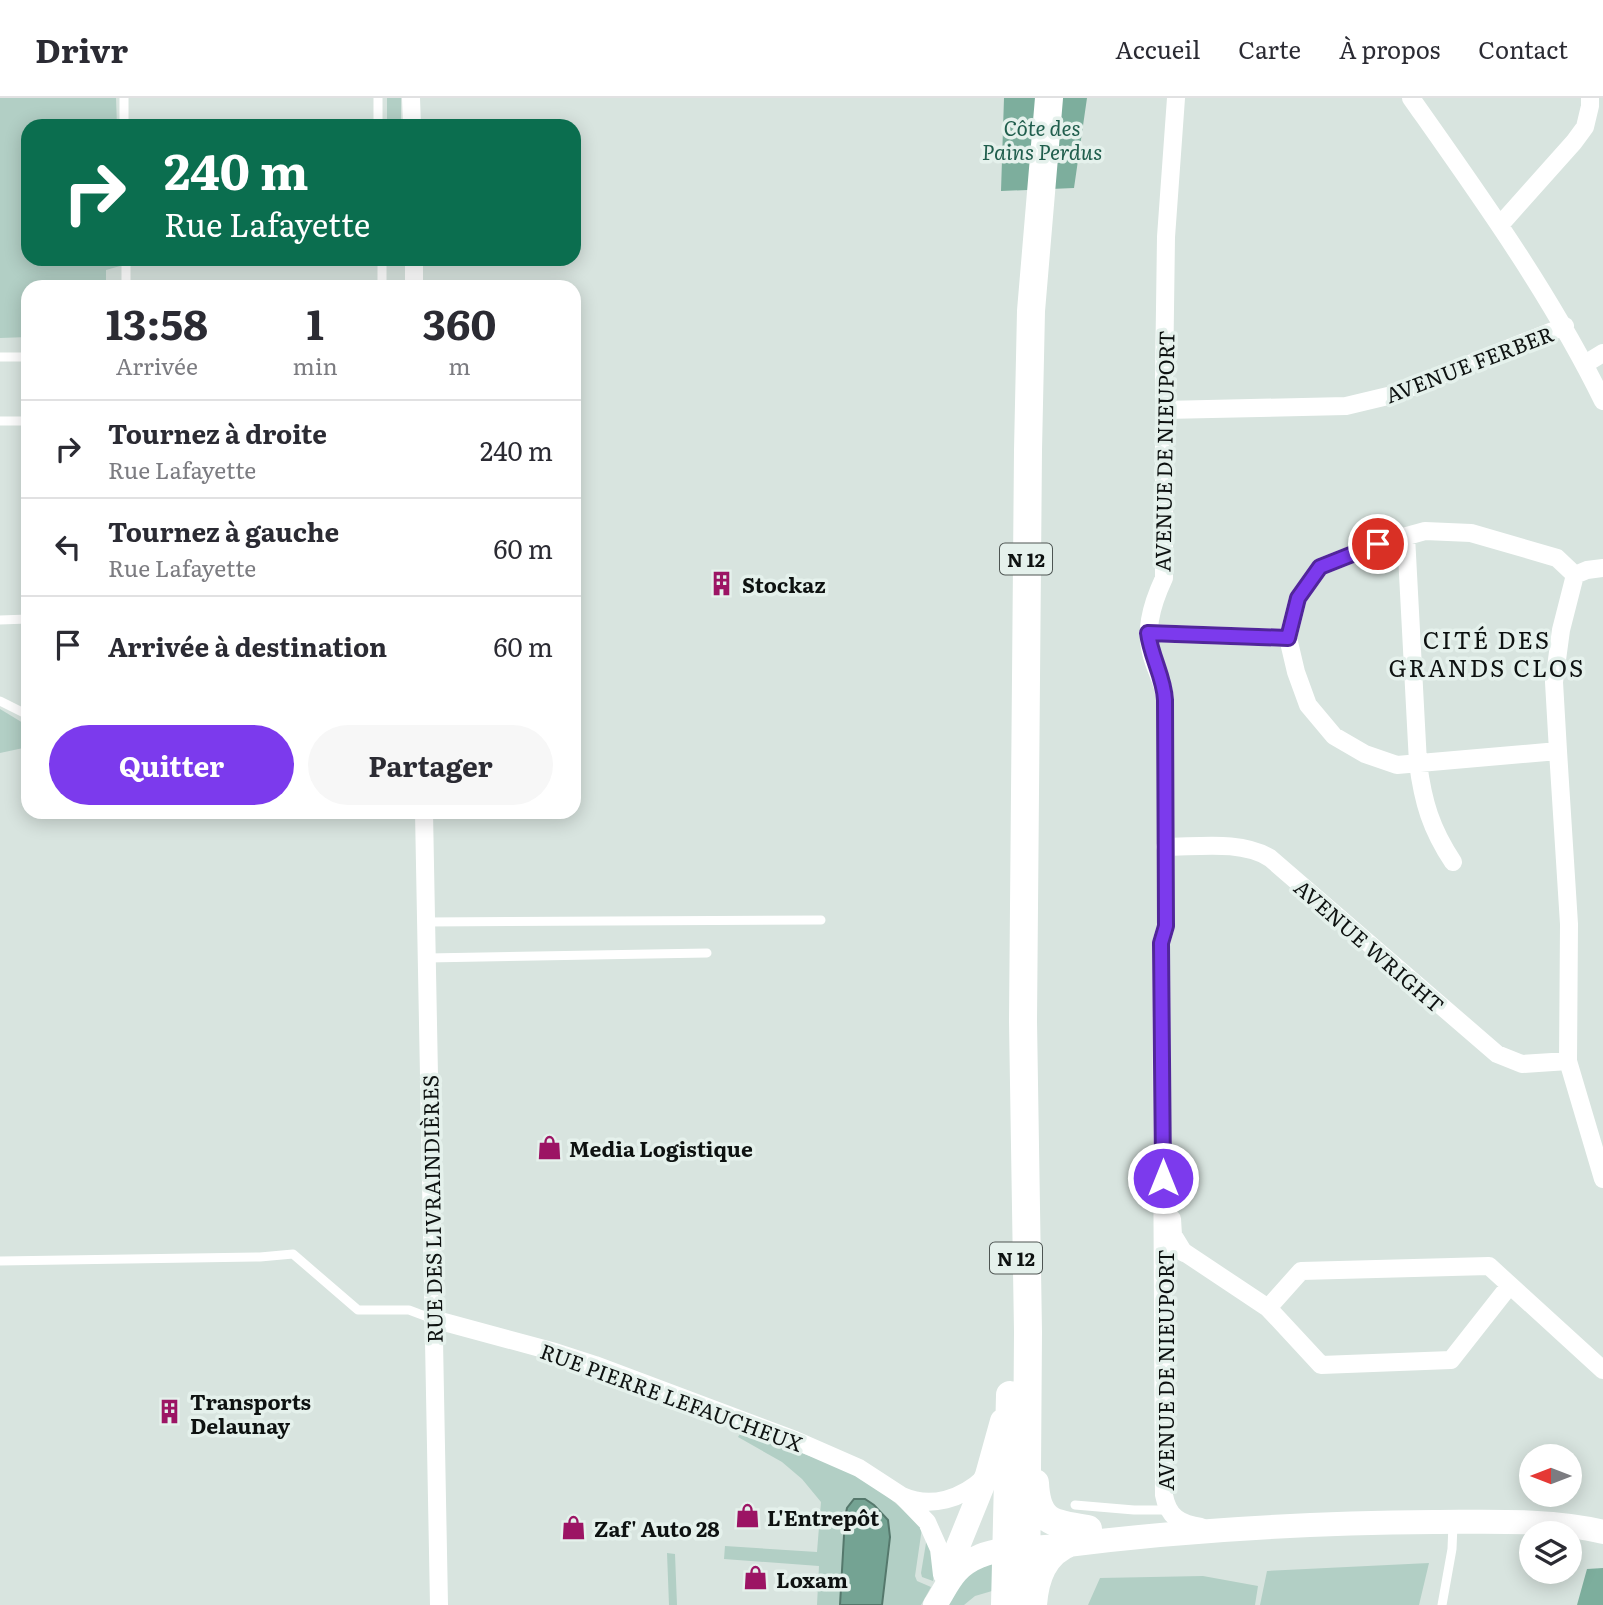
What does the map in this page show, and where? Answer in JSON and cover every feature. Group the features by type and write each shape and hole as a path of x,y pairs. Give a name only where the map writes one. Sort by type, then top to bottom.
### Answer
{"main road":[{"name":"N 12","path":"1004,1605 1016,1541 1028,1332 1023,1021 1029,378 1031,311 1049,98"},
{"name":"N 12","path":"1026,1130 1018,1211 1010,1386 1016,1541 1026,1605"},
{"path":"1028,1332 1037,1501 1042,1514 1052,1522 1079,1526 1163,1526 1215,1530 1453,1522 1557,1526 1603,1532"},
{"name":"N 12","path":"947,1568 987,1475 1010,1386"},
{"path":"932,1605 957,1570 984,1554 1016,1541 1079,1526"},
{"path":"1035,1605 1039,1578 1044,1567 1079,1526"},
{"path":"932,1605 947,1568 985,1536 1016,1541"}],"street":[{"path":"411,98 411,119"},
{"name":"AVENUE DE NIEUPORT","path":"1176,98 1166,237 1164,578 1156,596 1148,633 1154,664 1164,685 1166,926 1170,940 1172,1235 1184,1253"},
{"path":"1411,98 1500,225 1565,326 1603,401"},
{"path":"1500,225 1585,127 1590,98"},
{"name":"AVENUE FERBER","path":"1164,410 1346,406 1392,396 1565,326"},
{"path":"1585,364 1603,353"},
{"path":"1558,751 1397,765 1365,754 1334,736 1308,705 1288,638 1298,598 1320,567 1378,544 1424,531 1471,533 1557,558 1575,575"},
{"path":"1406,536 1418,763 1423,800 1438,840 1453,862"},
{"path":"1603,568 1587,569 1575,575 1561,630 1554,682 1569,924 1568,1061 1603,1180"},
{"path":"1148,633 1288,638"},
{"name":"RUE DES LIVRAINDIÈRES","path":"424,819 439,1605"},
{"name":"AVENUE WRIGHT","path":"1165,847 1259,851 1497,1054 1522,1064 1568,1061"},
{"name":"AVENUE DE NIEUPORT","path":"1166,926 1161,943 1164,1495 1168,1510 1174,1518 1183,1524 1215,1530"},
{"path":"1163,1238 1268,1308 1321,1365 1451,1360 1510,1285"},
{"path":"1268,1308 1301,1270 1489,1266 1603,1370"},
{"name":"RUE PIERRE LEFAUCHEUX","path":"433,1319 565,1355 795,1440 859,1468 902,1496"},
{"path":"902,1496 919,1502 942,1501 970,1489 987,1475"},
{"path":"902,1496 932,1531 947,1568"}],"lane":[{"path":"124,98 124,119"},
{"path":"378,98 379,119"},
{"path":"0,357 21,357"},
{"path":"0,421 21,421"},
{"path":"0,620 21,619"},
{"path":"0,701 21,712"},
{"path":"426,922 821,920"},
{"path":"427,958 707,953"},
{"path":"0,1261 260,1257 293,1254 358,1310 405,1310 433,1319"},
{"path":"1079,1526 1134,1510 1168,1510"},
{"path":"1442,1605 1452,1549 1453,1522"}],"shaded area":[{"path":"0,98 116,98 117,119 21,119 21,266 120,266 106,270 106,280 21,280 21,337 0,338"},
{"path":"387,98 401,98 401,119 387,119"},
{"path":"0,709 21,722 21,748 0,753"},
{"path":"741,1432 853,1475 882,1493 909,1515 922,1528 915,1576 917,1581 931,1587 921,1605 817,1605 819,1566 724,1559 725,1546 817,1552 821,1502 802,1479 782,1462 738,1437"},
{"path":"854,1499 865,1499 888,1520 890,1537 882,1605 840,1605 845,1518 847,1508"},
{"path":"927,1537 936,1569 933,1581 922,1577 921,1573"},
{"path":"667,1553 675,1554 677,1605 669,1605"},
{"path":"993,1559 992,1591 975,1596 964,1605 940,1605 950,1587"},
{"path":"1429,1563 1419,1605 1260,1605 1267,1571"},
{"path":"1203,1576 1258,1586 1255,1605 1088,1605 1100,1578"}],"green space":[{"name":"Côte des Pains Perdus","path":"1004,98 1087,98 1074,188 1001,191"},
{"path":"1603,1568 1603,1605 1577,1605 1587,1569"}],"place":[{"name":"Stockaz","path":"722,583"},
{"name":"Media Logistique","path":"549,1147"},
{"name":"Transports Delaunay","path":"170,1412"},
{"name":"L'Entrepôt","path":"747,1516"},
{"name":"Zaf' Auto 28","path":"574,1527"},
{"name":"Loxam","path":"756,1578"}],"district":[{"name":"CITÉ DES GRANDS CLOS","path":"1487,652"}],"route":[{"path":"1163,1178 1161,943 1166,926 1165,700 1164,685 1154,664 1148,633 1288,638 1298,598 1320,567 1378,544"}]}
